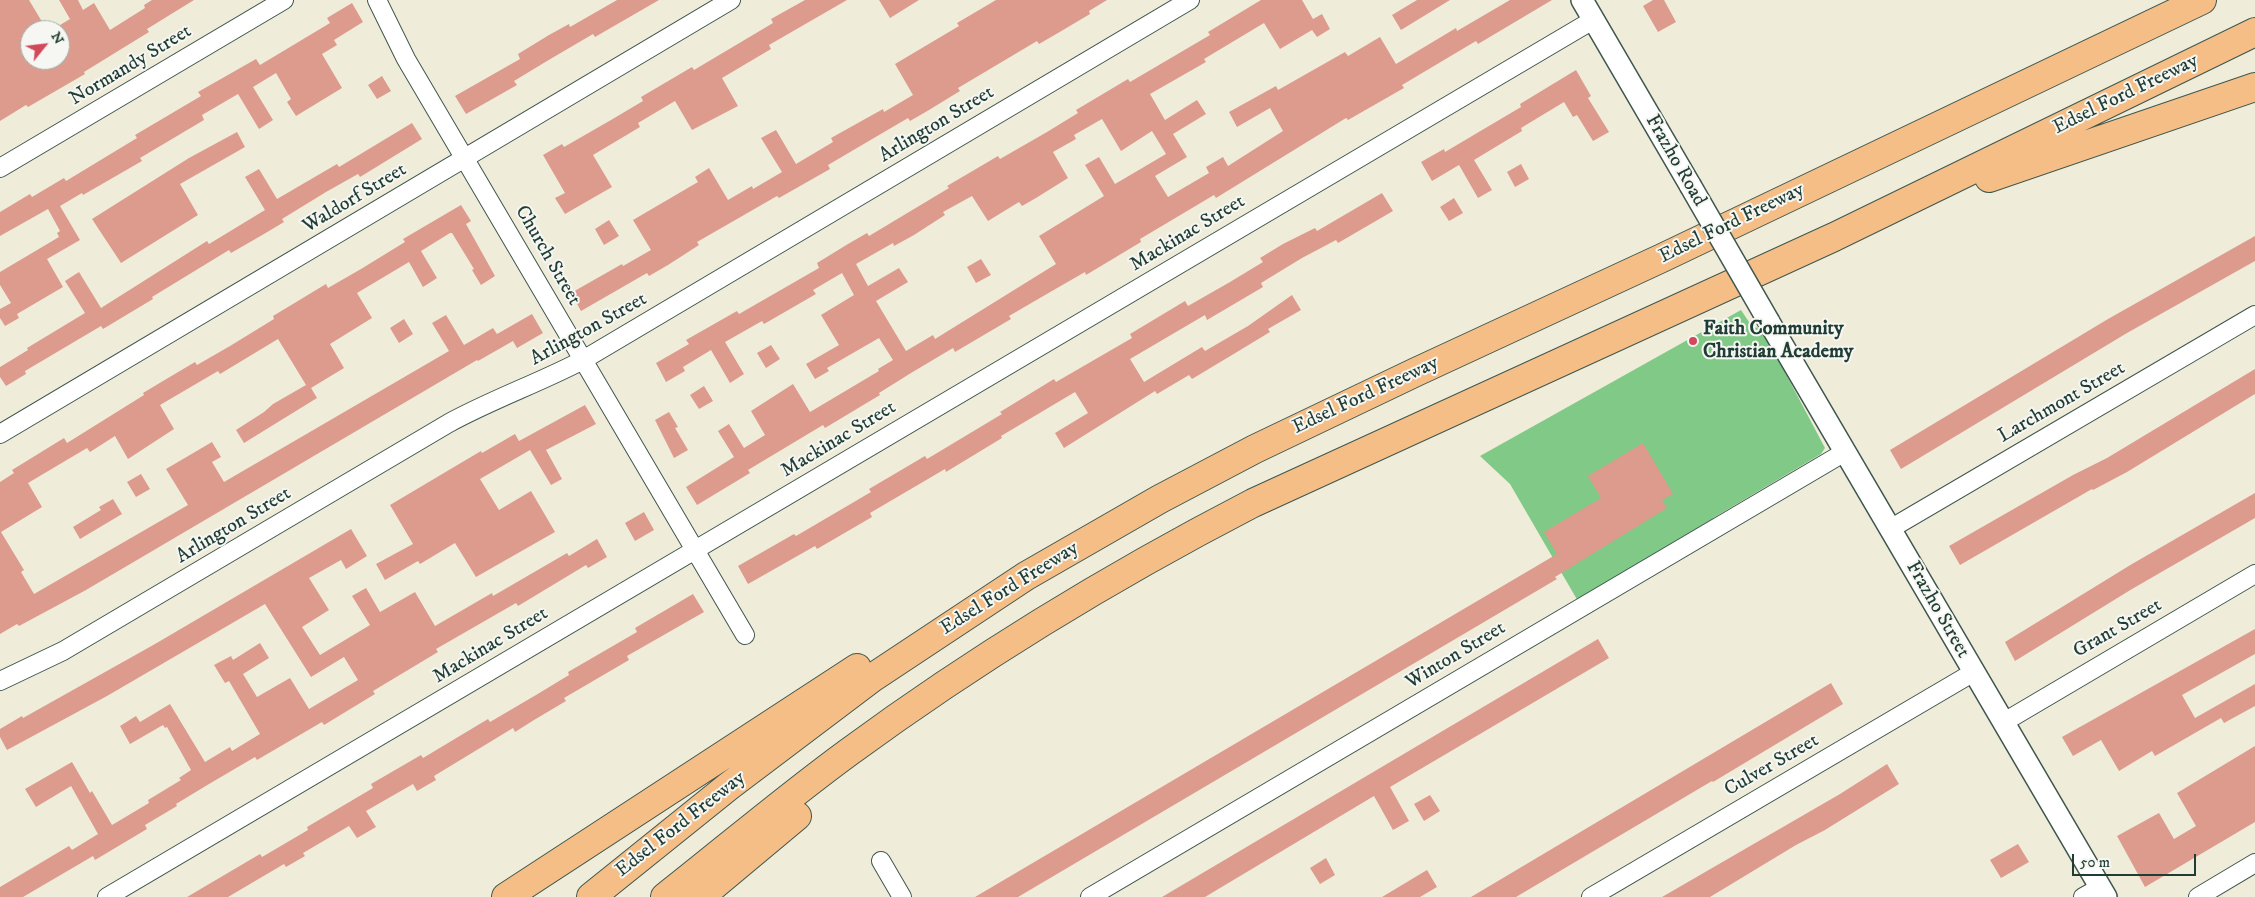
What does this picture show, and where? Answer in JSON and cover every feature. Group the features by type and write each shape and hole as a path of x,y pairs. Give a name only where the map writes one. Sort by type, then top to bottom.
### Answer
{"highway":[{"name":"Edsel Ford Freeway","path":"591,897 729,786 872,678 1026,576 1160,499 1255,449 1662,258 2202,0"},
{"name":"Edsel Ford Freeway","path":"665,897 848,753 969,668 1060,609 1180,540 1253,503 1881,215 2255,32"},
{"path":"1881,215 2255,87"},
{"path":"506,897 787,715 1012,566 1084,526 1160,499"},
{"path":"700,897 839,781 962,691 1060,609"}],"street":[{"name":"Normandy Street","path":"0,168 284,0"},
{"name":"Church Street","path":"377,0 406,59 745,635"},
{"name":"Waldorf Street","path":"0,434 731,0"},
{"name":"Arlington Street","path":"0,681 63,651 456,419 537,384 583,360 1190,0"},
{"name":"Frazho Road","path":"1582,0 1770,322"},
{"name":"Mackinac Street","path":"107,897 1593,20"},
{"name":"Larchmont Street","path":"1890,529 2255,314"},
{"name":"Frazho Street","path":"1770,322 2004,722 2097,894"},
{"name":"Winton Street","path":"1090,897 1845,452"},
{"name":"Grant Street","path":"2004,722 2255,574"},
{"name":"Culver Street","path":"1592,897 1974,672"},
{"path":"881,861 902,897"},
{"path":"2198,897 2255,863"}],"green space":[{"path":"1741,310 1753,328 1761,327 1825,448 1821,454 1713,518 1718,538 1586,615 1510,484 1480,456"}],"building":[{"path":"0,0 29,0 41,20 20,20 20,70 70,70 70,20 68,20 70,19 59,0 78,0 83,10 94,3 110,30 145,8 144,5 152,0 194,0 147,29 149,32 84,72 85,74 0,121"},
{"path":"617,0 659,0 595,37 593,34 547,61 514,81 517,85 466,114 455,96 520,59 518,54 549,35 569,24 570,27"},
{"path":"805,0 847,0 769,45 771,49 722,78 738,106 692,130 675,101 638,123 640,127 593,155 612,187 565,214 555,198 565,193 543,155 562,144 564,147 611,120 643,101 641,97 692,67 694,70 773,23 771,19"},
{"path":"879,0 919,0 890,18"},
{"path":"996,0 1107,0 1089,11 1090,14 1058,33 1039,44 1037,41 958,88 960,91 929,110 910,121 908,118 828,165 830,169 779,198 777,196 697,242 699,245 668,265 649,276 647,273 581,311 571,293 651,250 633,220 698,182 695,177 709,168 728,200 752,186 753,189 782,172 761,138 776,130 796,164 833,142 831,138 883,109 884,112 913,95 895,64 959,26 957,23"},
{"path":"1261,0 1302,0 1313,19 1322,14 1330,29 1317,37 1312,30 1280,49 1264,23 1204,59 1206,62 1150,94 1165,120 1197,100 1206,114 1173,134 1187,157 1155,176 1168,197 1209,173 1206,167 1223,157 1228,166 1283,131 1270,108 1237,127 1229,112 1276,86 1278,90 1345,52 1348,56 1380,37 1396,64 1456,28 1457,31 1510,0 1552,0 1478,44 1476,41 1402,85 1404,88 1348,120 1346,118 1216,198 1214,195 1140,239 1141,242 1086,275 1085,272 1009,316 1011,319 955,352 953,348 825,428 823,425 748,470 750,473 697,505 686,487 734,457 718,431 729,424 744,448 765,435 751,411 793,384 810,412 879,371 878,369 893,360 879,338 827,368 829,371 815,379 806,364 839,345 821,315 854,295 842,273 813,290 816,294 764,324 762,321 725,342 744,374 730,383 711,350 683,367 685,371 666,382 656,363 689,344 686,340 737,311 739,314 819,268 817,263 848,244 867,233 869,236 998,156 1000,159 1047,132 1078,113 1076,110 1128,79 1130,82 1210,35 1208,32","holes":["1102,119 1121,151 1152,131 1166,154 1115,184 1099,157 1085,165 1104,196 1039,236 1056,264 935,339 933,335 906,351 876,301 908,282 899,268 868,286 856,264 893,243 894,246 914,235 945,215 943,212 972,196 988,221 1019,202 1022,206 1036,198 1068,178 1053,152 1076,139 1074,135"]},
{"path":"1417,0 1450,0 1401,30 1392,15"},
{"path":"1653,0 1664,0 1676,22 1658,32 1643,6"},
{"path":"352,3 363,22 334,40 337,45 322,54 342,88 296,116 287,102 291,99 276,73 253,87 273,120 259,129 238,94 202,115 204,120 140,158 142,161 60,206 80,240 47,259 63,287 17,314 19,318 5,326 0,318 0,309 11,303 0,285 0,272 59,237 57,233 60,231 48,209 0,236 0,212 30,194 32,197 64,178 66,181 137,138 135,135 201,96 198,92 256,59 260,65 330,23 327,18"},
{"path":"1576,70 1591,96 1588,98 1609,132 1593,141 1577,115 1573,117 1564,102 1521,128 1522,131 1474,160 1492,190 1478,198 1459,165 1432,181 1421,162 1444,149 1445,152 1521,107 1520,104"},
{"path":"382,76 391,91 377,99 368,85"},
{"path":"412,123 422,139 360,177 358,174 326,192 282,219 284,222 231,253 229,250 103,329 101,326 25,371 26,374 6,386 0,377 0,367 28,350 27,348 85,313 65,281 79,272 101,308 207,241 209,244 265,210 245,177 259,169 277,199 337,164 339,167"},
{"path":"237,132 245,147 180,184 198,215 121,263 92,219 189,158"},
{"path":"1521,164 1529,179 1515,187 1507,172"},
{"path":"1382,193 1393,211 1338,243 1336,240 1302,258 1261,283 1263,287 1207,320 1205,315 1130,359 1144,382 1202,347 1205,351 1248,326 1292,295 1301,310 1268,329 1270,332 1192,379 1189,375 1157,394 1155,391 1064,448 1055,433 1088,413 1075,392 1001,436 1002,438 946,472 945,469 870,513 872,517 817,549 815,546 748,584 738,566 794,534 796,536 871,492 869,489 925,456 927,459 1002,414 1000,412 1054,379 1056,382 1132,338 1130,334 1185,301 1188,306 1230,282 1263,262 1260,258 1283,244 1315,228 1317,231"},
{"path":"1454,198 1463,213 1449,221 1440,207"},
{"path":"461,205 471,221 466,224 495,276 481,285 472,270 474,269 452,233 450,233 421,251 437,278 423,287 409,262 357,293 372,318 330,344 344,368 311,388 317,398 244,443 236,430 273,404 306,385 278,339 220,374 218,371 160,405 174,429 128,459 115,436 90,452 87,448 28,483 42,507 1,532 24,570 21,572 34,594 188,505 166,469 212,442 221,457 212,462 224,482 449,351 432,323 446,315 464,345 493,328 497,334 532,314 543,333 517,348 513,341 477,360 86,590 19,626 17,624 0,634 0,482 14,473 12,470 64,438 67,443 144,395 143,393 195,362 197,365 230,346 274,319 273,316 326,284 328,288 361,269 405,242 403,239"},
{"path":"609,220 619,236 604,245 595,229"},
{"path":"2255,236 2255,261 2127,333 1901,469 1890,450 2108,319"},
{"path":"981,259 991,275 976,283 967,267"},
{"path":"404,319 413,334 399,343 390,328"},
{"path":"771,345 780,359 766,368 757,353"},
{"path":"2255,369 2255,394 2127,472 2092,489 1960,565 1949,546 2073,475 2107,458"},
{"path":"704,386 713,401 699,409 690,395"},
{"path":"585,405 596,424 546,450 562,479 551,485 530,450 480,479 499,510 531,491 555,532 476,577 455,543 420,564 418,561 385,580 376,564 413,544 390,505 481,451 482,453 515,434 519,441"},
{"path":"669,412 678,427 675,428 688,450 674,458 655,420"},
{"path":"1643,443 1673,494 1662,500 1667,508 1555,577 1557,579 1018,897 975,897 1557,554 1544,532 1601,498 1588,476"},
{"path":"141,474 150,489 136,497 127,482"},
{"path":"2255,493 2255,518 2132,589 2015,661 2005,642 2132,564"},
{"path":"113,499 122,514 80,539 73,527 101,510 99,507"},
{"path":"644,512 654,530 635,541 625,523"},
{"path":"351,529 367,556 346,569 341,560 309,578 329,610 302,627 320,655 370,625 352,596 366,588 380,612 415,592 435,626 492,593 493,596 567,553 569,556 597,539 607,557 588,568 586,565 518,606 516,603 436,649 438,652 373,691 375,694 324,725 322,722 257,760 255,757 209,784 145,825 147,829 95,860 93,856 23,897 0,897 0,887 69,846 72,850 98,834 71,786 36,807 25,789 72,762 112,825 149,803 148,800 181,780 179,778 191,770 167,727 165,728 163,725 130,744 120,726 136,716 140,722 170,704 205,762 230,747 232,751 260,734 229,681 225,683 214,665 231,656 233,660 260,643 269,658 243,674 257,697 290,678 309,709 358,680 344,657 311,677 265,604 107,696 7,750 0,737 0,729 155,644"},
{"path":"693,594 704,612 627,656 629,660 564,698 566,701 515,732 513,728 434,776 436,780 417,791 413,784 366,811 376,827 357,838 349,826 303,853 305,856 286,867 284,864 228,897 187,897 260,854 262,857 308,830 307,827 373,788 371,784 421,755 423,758 488,719 490,722 536,695 569,675 568,672 637,632 635,628"},
{"path":"2255,629 2255,654 2182,695 2195,718 2255,684 2255,706 2224,723 2221,718 2155,756 2152,751 2119,771 2101,740 2073,756 2062,737"},
{"path":"1598,639 1609,658 1390,787 1409,821 1393,830 1374,796 1205,897 1162,897"},
{"path":"1831,683 1843,704 1713,782 1516,897 1471,897"},
{"path":"2255,746 2255,822 2145,887 2117,836 2159,813 2174,839 2196,826 2177,793"},
{"path":"1887,764 1899,784 1825,830 1796,845 1710,897 1662,897 1840,794"},
{"path":"1430,795 1440,811 1424,821 1414,804"},
{"path":"2018,844 2029,862 2001,878 1990,860"},
{"path":"1326,858 1335,875 1320,884 1310,868"},
{"path":"1427,870 1437,887 1420,897 1382,897"}],"place":[{"name":"Faith Community Christian Academy","path":"1693,341"}]}
